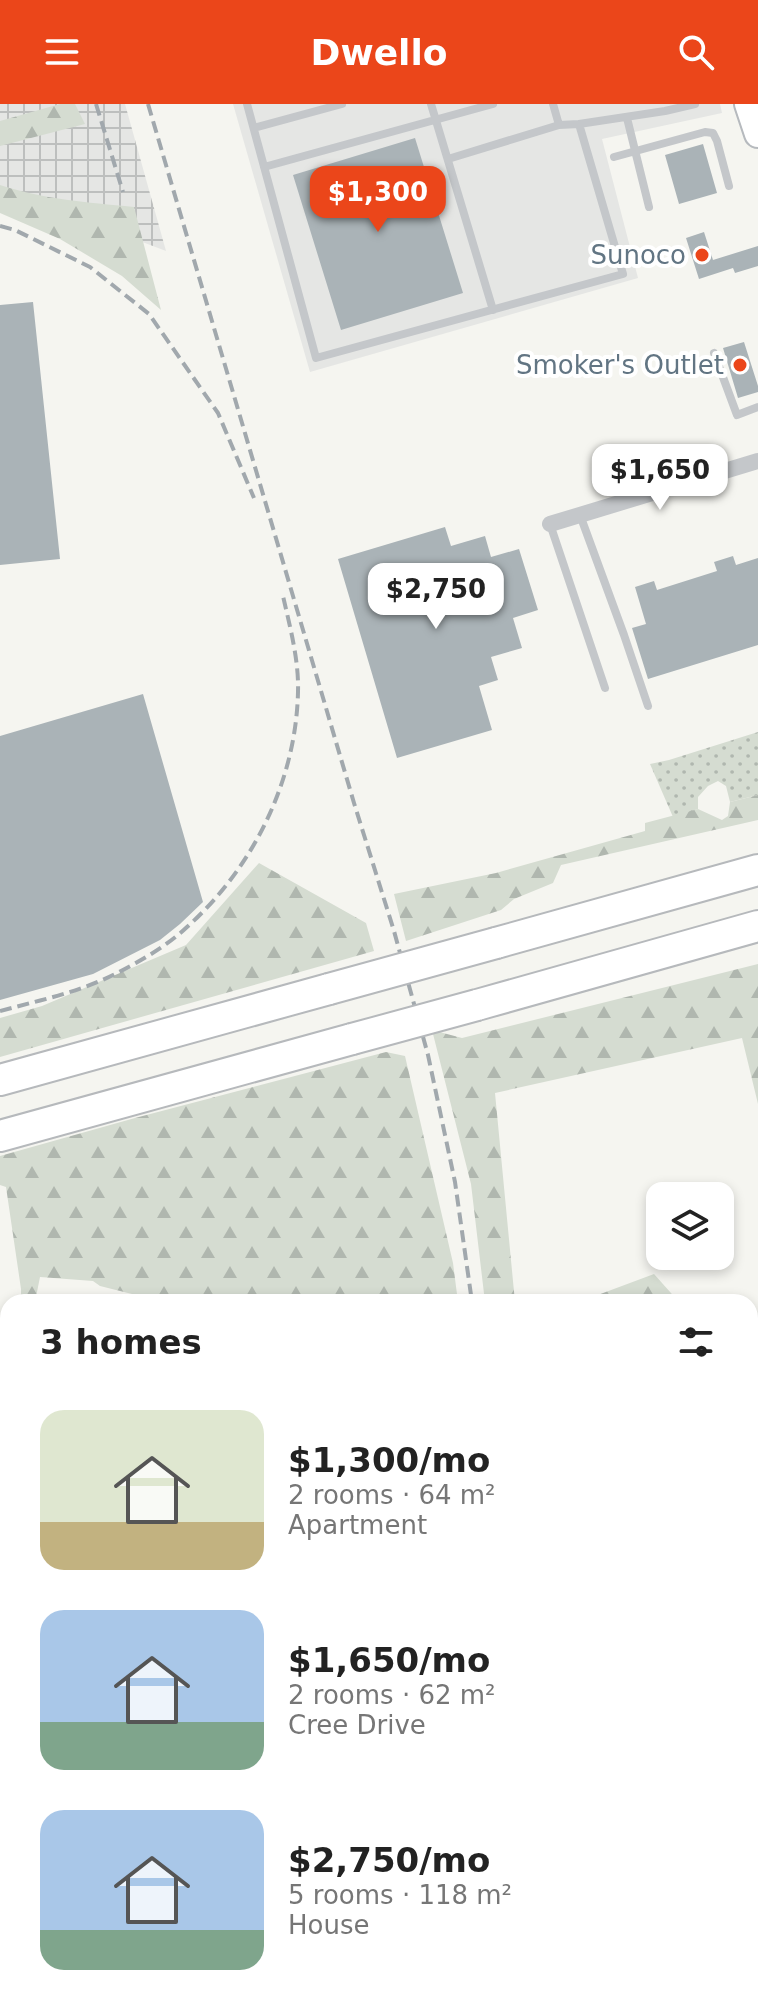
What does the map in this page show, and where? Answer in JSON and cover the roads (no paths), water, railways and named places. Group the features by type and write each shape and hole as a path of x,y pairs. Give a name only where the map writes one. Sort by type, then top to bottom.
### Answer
{"highway":[{"path":"0,1080 758,870"},
{"path":"0,1136 758,926"}],"main road":[{"path":"748,104 758,134"}],"street":[{"path":"550,524 758,461"}],"lane":[{"path":"247,104 316,358 623,274 579,124"},
{"path":"254,128 342,104"},
{"path":"431,104 493,310"},
{"path":"264,167 493,104"},
{"path":"553,104 559,125"},
{"path":"448,159 559,125 627,118 695,104"},
{"path":"627,118 649,207"},
{"path":"614,157 705,132 713,133 729,186"},
{"path":"714,353 737,415 758,407"},
{"path":"580,515 648,706"},
{"path":"550,524 605,688"}],"railway":[{"path":"96,104 123,192"},
{"path":"148,104 394,931 428,1055 455,1182 471,1294"},
{"path":"0,226 15,230 90,267 149,314 218,413 254,498"},
{"path":"0,1011 77,990 138,962 187,927 232,878 251,850 279,790 295,725 297,668 283,596"}],"place":[{"name":"Sunoco","path":"702,255"},
{"name":"Smoker's Outlet","path":"740,365"}]}
